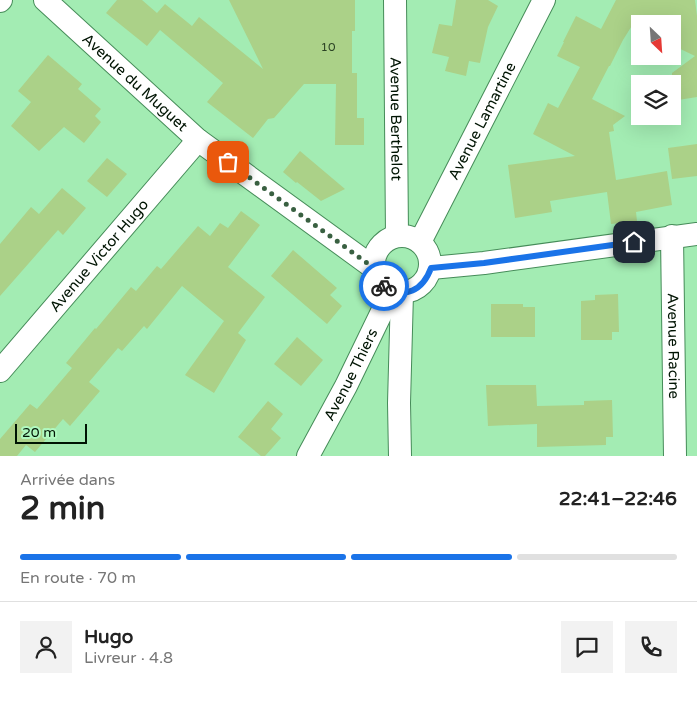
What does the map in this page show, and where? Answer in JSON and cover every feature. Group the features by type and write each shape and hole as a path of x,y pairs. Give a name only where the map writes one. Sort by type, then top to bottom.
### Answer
{"street":[{"name":"Avenue du Muguet","path":"45,0 198,140 374,268"},
{"name":"Avenue Berthelot","path":"395,0 397,236"},
{"name":"Avenue Lamartine","path":"420,242 544,0"},
{"name":"Avenue Victor Hugo","path":"0,371 198,140"},
{"path":"431,268 484,263 697,234"},
{"path":"397,236 411,237 420,242 428,252 431,260 431,268 424,283 410,292 397,292 385,287 376,276 374,268 374,259 382,244 397,236"},
{"name":"Avenue Racine","path":"672,236 674,456"},
{"path":"397,292 400,456"},
{"name":"Avenue Thiers","path":"308,456 397,292"}],"building":[{"path":"117,0 142,0 157,13 165,4 192,26 199,17 263,69 229,0 355,0 355,31 352,31 352,73 357,73 357,118 364,118 364,145 335,145 336,84 304,84 274,118 268,119 253,138 207,102 223,83 160,30 147,46 106,13"},
{"path":"456,0 488,0 498,6 488,27 480,63 469,61 466,76 445,71 449,57 432,53 439,24 452,26"},
{"path":"616,0 695,0 697,16 697,97 681,100 681,75 672,75 672,73 695,56 681,49 681,15 631,15 631,27 592,99 625,116 613,125 614,131 609,132 616,180 667,171 672,205 636,212 637,221 611,224 607,192 550,201 552,212 515,218 508,165 575,156 533,134 548,103 558,108 580,67 557,56 563,42 576,16 601,29"},
{"path":"48,55 82,84 78,89 101,109 95,116 101,122 84,143 64,127 39,151 11,126 31,102 18,91"},
{"path":"697,144 697,176 672,179 668,148"},
{"path":"300,151 345,189 321,201 296,183 283,172"},
{"path":"107,158 127,174 107,197 87,181"},
{"path":"62,188 86,208 63,235 58,230 0,296 0,244 31,207 39,214"},
{"path":"241,211 260,225 228,267 265,297 238,333 246,340 214,393 185,375 224,321 182,286 147,329 144,326 122,351 118,348 89,382 100,391 70,426 63,419 35,452 26,445 17,456 0,456 0,439 30,404 37,409 72,368 66,363 131,287 136,291 157,266 161,269 198,226 210,236 220,223 228,228"},
{"path":"293,250 337,288 330,295 342,306 327,324 271,276"},
{"path":"618,294 619,332 612,332 612,340 581,340 581,301 595,300 595,295"},
{"path":"491,304 523,304 523,307 535,307 535,337 491,337"},
{"path":"297,337 323,360 301,386 274,364"},
{"path":"486,385 536,385 537,406 584,405 584,401 612,400 613,437 606,437 606,445 537,447 537,424 488,426"},
{"path":"268,401 283,414 271,429 281,438 265,456 261,456 238,437"}],"way so far":[{"path":"228,162 374,268 376,276 384,286"}],"route":[{"path":"384,286 392,291 410,292 424,283 431,268 484,263 634,242"}]}
